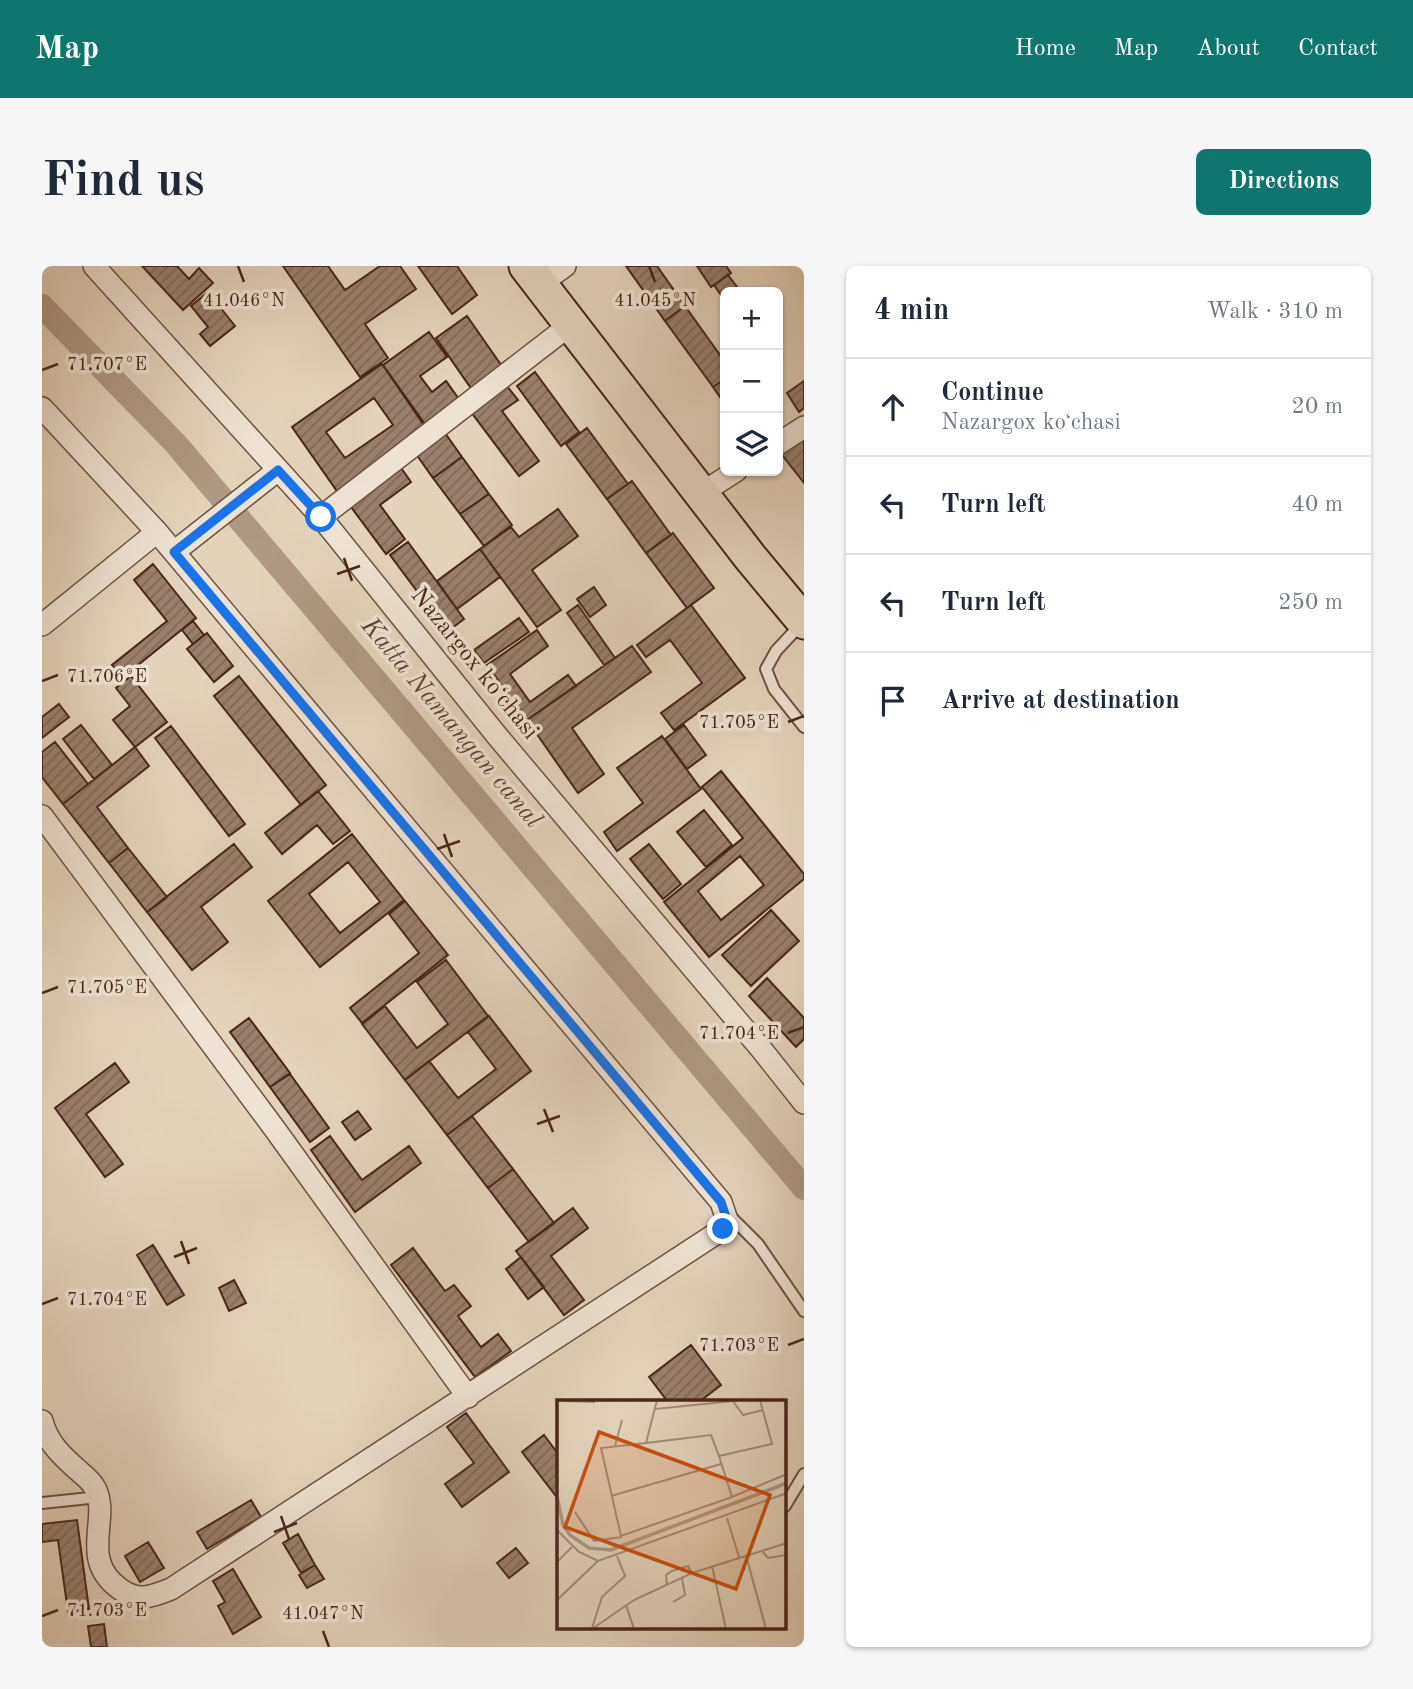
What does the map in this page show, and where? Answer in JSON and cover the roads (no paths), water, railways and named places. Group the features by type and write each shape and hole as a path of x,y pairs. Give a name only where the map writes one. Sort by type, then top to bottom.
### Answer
{"main road":[{"path":"543,272 570,325 700,494 804,622"}],"street":[{"name":"Nazargox koʻchasi","path":"93,266 321,517 498,737 804,1103"},
{"path":"321,517 570,325"},
{"path":"42,408 174,552 712,1192 726,1212 727,1220 723,1229 468,1397 170,1589 146,1599 131,1596 117,1587 107,1575 98,1557 97,1528 101,1505 99,1497 93,1484 48,1440 42,1421"},
{"path":"783,441 804,427"},
{"path":"174,552 278,470"},
{"path":"700,494 728,476"},
{"path":"42,625 157,532"},
{"path":"42,816 282,1139 468,1397"}],"lane":[{"path":"804,622 776,651 766,669 774,690 804,727"},
{"path":"726,1212 758,1244 804,1311"},
{"path":"786,1504 804,1474"},
{"path":"42,1503 99,1497"}],"waterway":[{"name":"Katta Namangan canal","path":"42,306 176,444 804,1188"}]}
